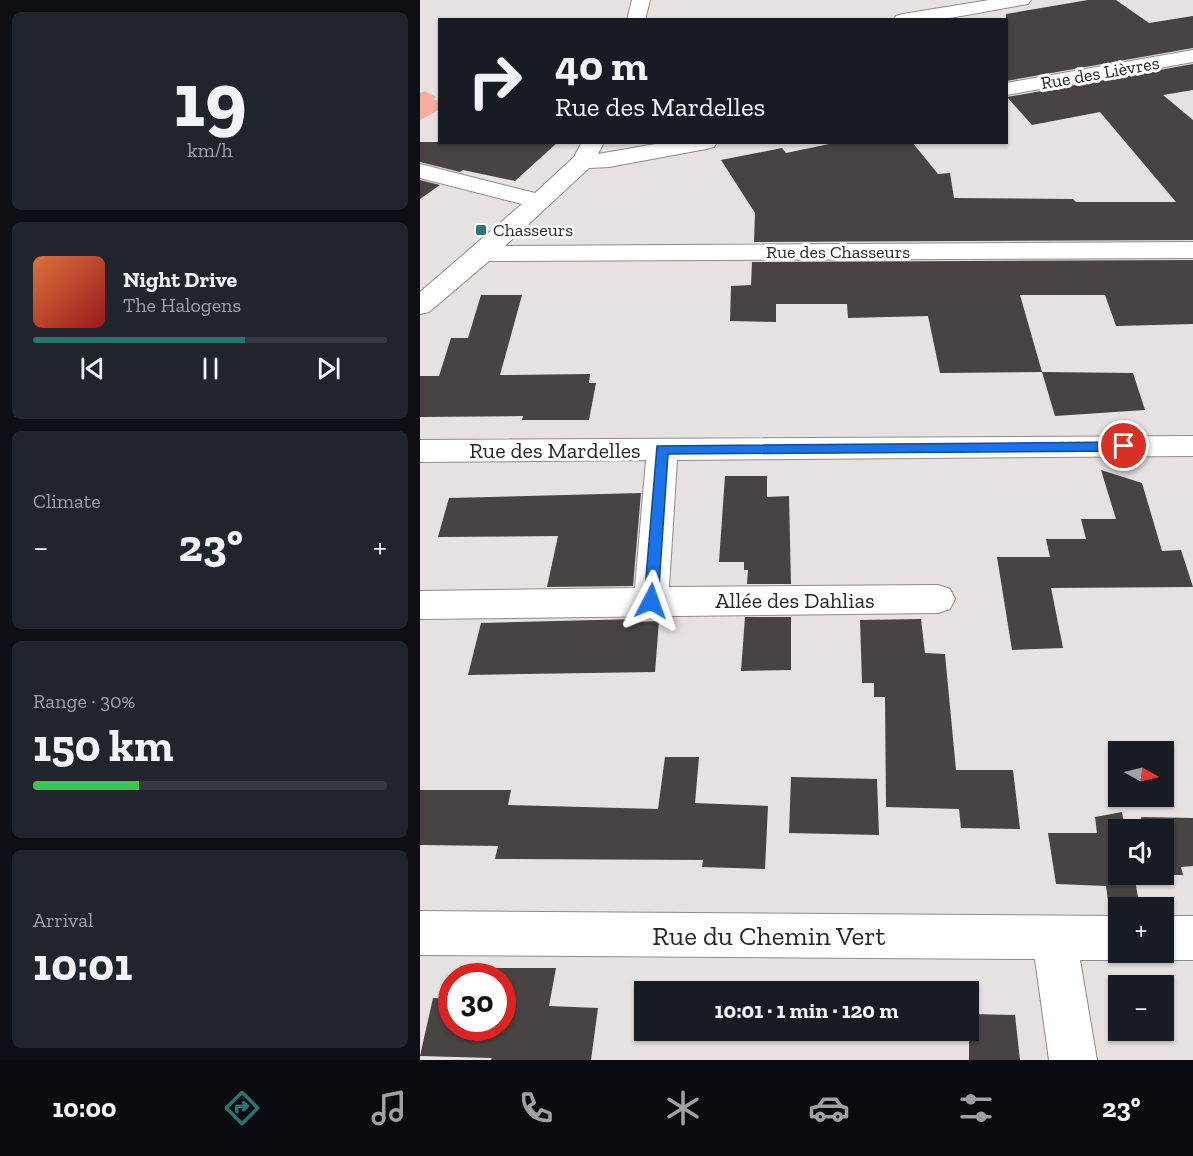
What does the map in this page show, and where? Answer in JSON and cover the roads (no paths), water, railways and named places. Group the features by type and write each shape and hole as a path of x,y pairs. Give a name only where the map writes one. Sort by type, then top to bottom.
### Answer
{"street":[{"path":"636,18 641,0"},
{"path":"915,18 1022,0"},
{"name":"Rue des Lièvres","path":"1008,89 1193,56"},
{"path":"420,306 540,201 588,152 609,160 695,144"},
{"path":"420,171 540,201"},
{"name":"Rue des Chasseurs","path":"483,252 511,254 1193,250"},
{"name":"Rue des Mardelles","path":"420,452 1193,446"},
{"path":"651,601 662,450"},
{"name":"Allée des Dahlias","path":"420,605 938,599"},
{"name":"Rue du Chemin Vert","path":"420,933 1108,938"},
{"path":"1174,938 1193,938"},
{"path":"1054,939 1073,1060"}],"place":[{"name":"Chasseurs","path":"481,230"}]}
